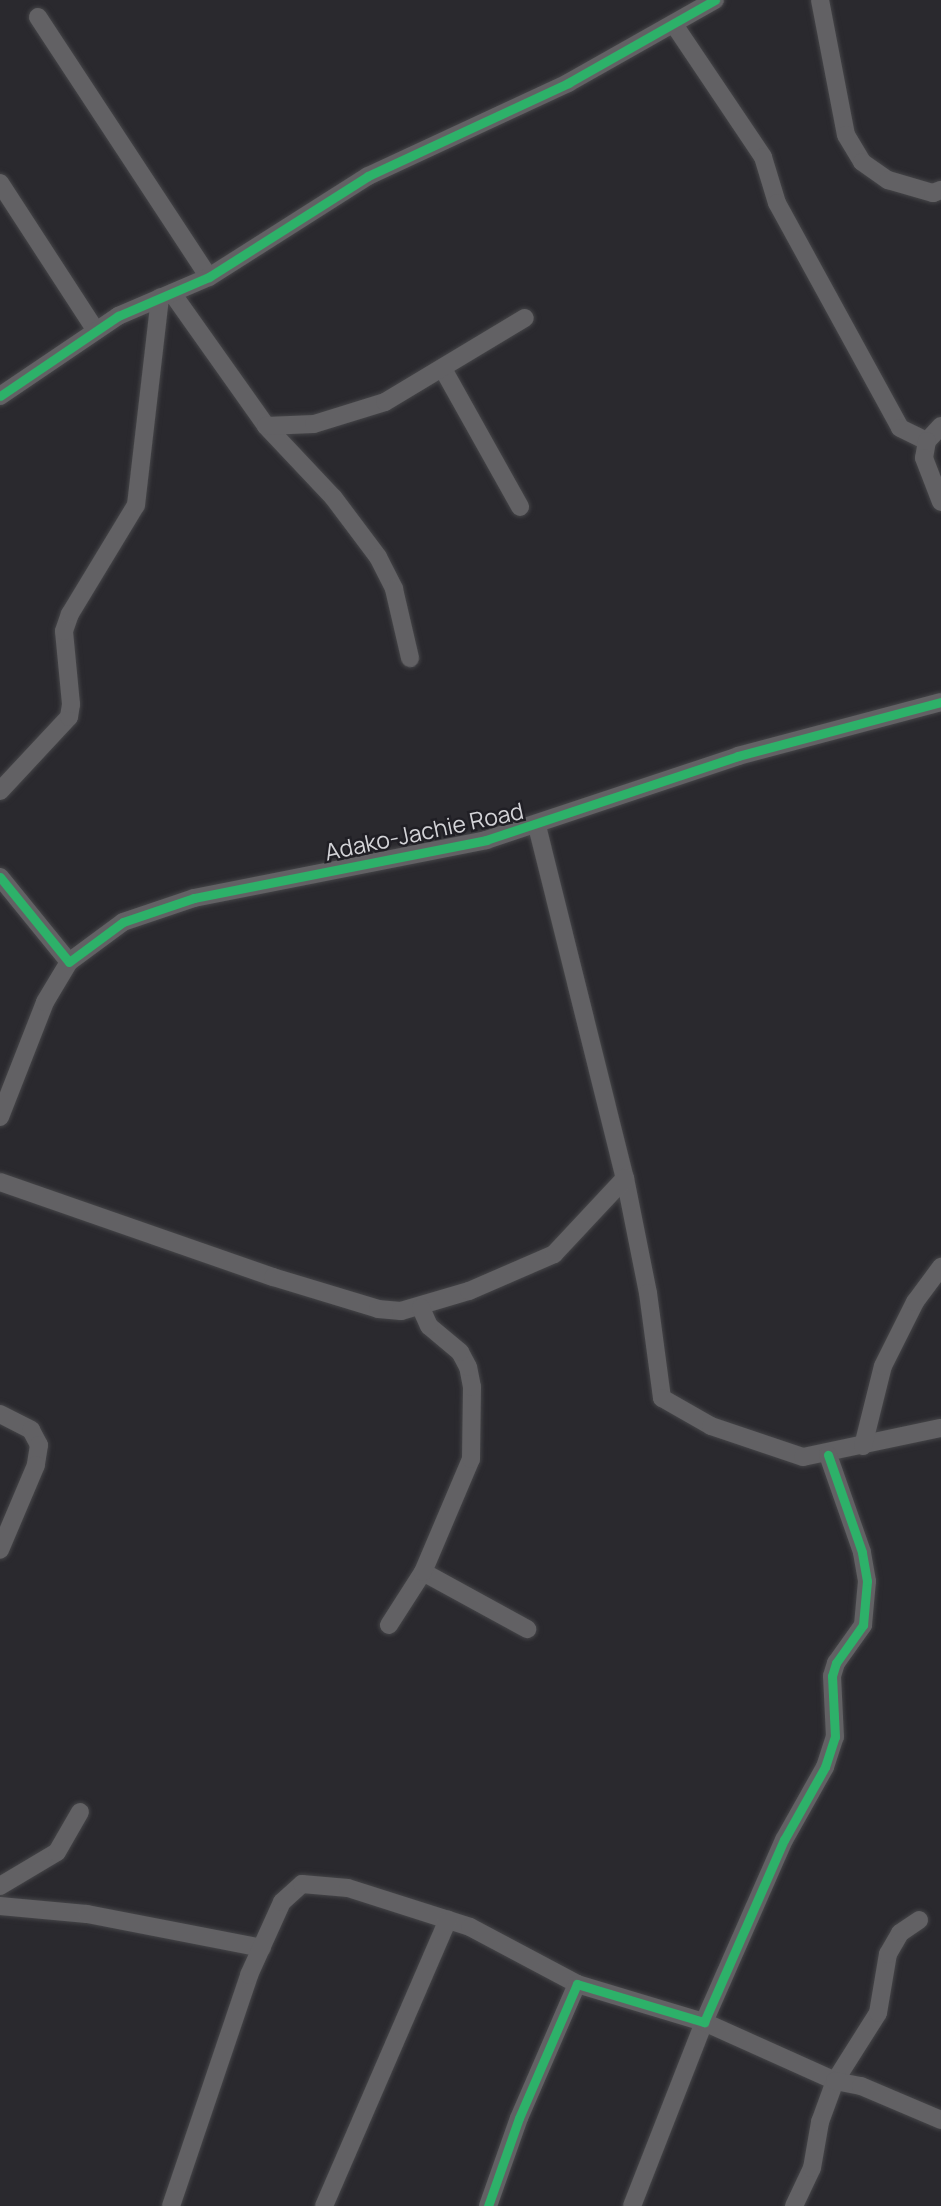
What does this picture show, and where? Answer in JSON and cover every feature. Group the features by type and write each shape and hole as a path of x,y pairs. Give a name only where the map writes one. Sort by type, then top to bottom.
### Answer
{"street":[{"path":"0,396 96,331 166,295 209,277 368,176 568,83 675,26 715,0"},
{"path":"820,0 846,135 862,162 888,180 938,196"},
{"path":"38,17 209,277"},
{"path":"675,26 763,157 777,203 900,428 927,441"},
{"path":"0,183 96,331"},
{"path":"166,295 267,426 333,497 378,556 394,589 410,658"},
{"path":"0,791 69,717 71,704 64,631 70,614 136,505 166,295"},
{"path":"267,426 314,424 355,414 443,369 525,318"},
{"path":"443,369 520,507"},
{"path":"941,426 927,441 924,458 941,502"},
{"name":"Adako-Jachie Road","path":"69,962 123,922 194,898 473,843 537,826 724,760 941,702"},
{"path":"537,826 625,1178 648,1293 662,1398 711,1426 790,1456 828,1455 941,1428"},
{"path":"0,877 69,962 46,1002 0,1117"},
{"path":"0,1182 365,1305 401,1311 421,1308 554,1254 625,1178"},
{"path":"863,1446 883,1366 915,1302 941,1267"},
{"path":"389,1625 423,1572 471,1459 472,1387 460,1352 429,1326 421,1308"},
{"path":"0,1414 32,1430 39,1445 36,1465 0,1549"},
{"path":"632,2206 704,2022 784,1840 825,1768 835,1737 836,1662 863,1625 867,1581 862,1552 828,1455"},
{"path":"423,1572 527,1629"},
{"path":"0,1886 57,1852 80,1812"},
{"path":"170,2206 261,1948 282,1902 302,1884 348,1888 470,1927 577,1984 704,2022 835,2081 881,2094 941,2120"},
{"path":"0,1906 86,1914 261,1948"},
{"path":"324,2206 447,1920"},
{"path":"794,2206 812,2168 820,2122 835,2081 878,2013 888,1954 900,1933 919,1920"},
{"path":"488,2206 519,2118 577,1984"}],"cycle path":[{"path":"0,396 118,316 209,277 368,176 568,83 715,0"},
{"path":"0,877 69,962 123,922 194,898 486,840 738,756 941,702"},
{"path":"488,2206 519,2118 577,1984 704,2022 784,1840 825,1767 835,1737 832,1676 836,1663 863,1625 867,1581 862,1552 828,1455"}]}
